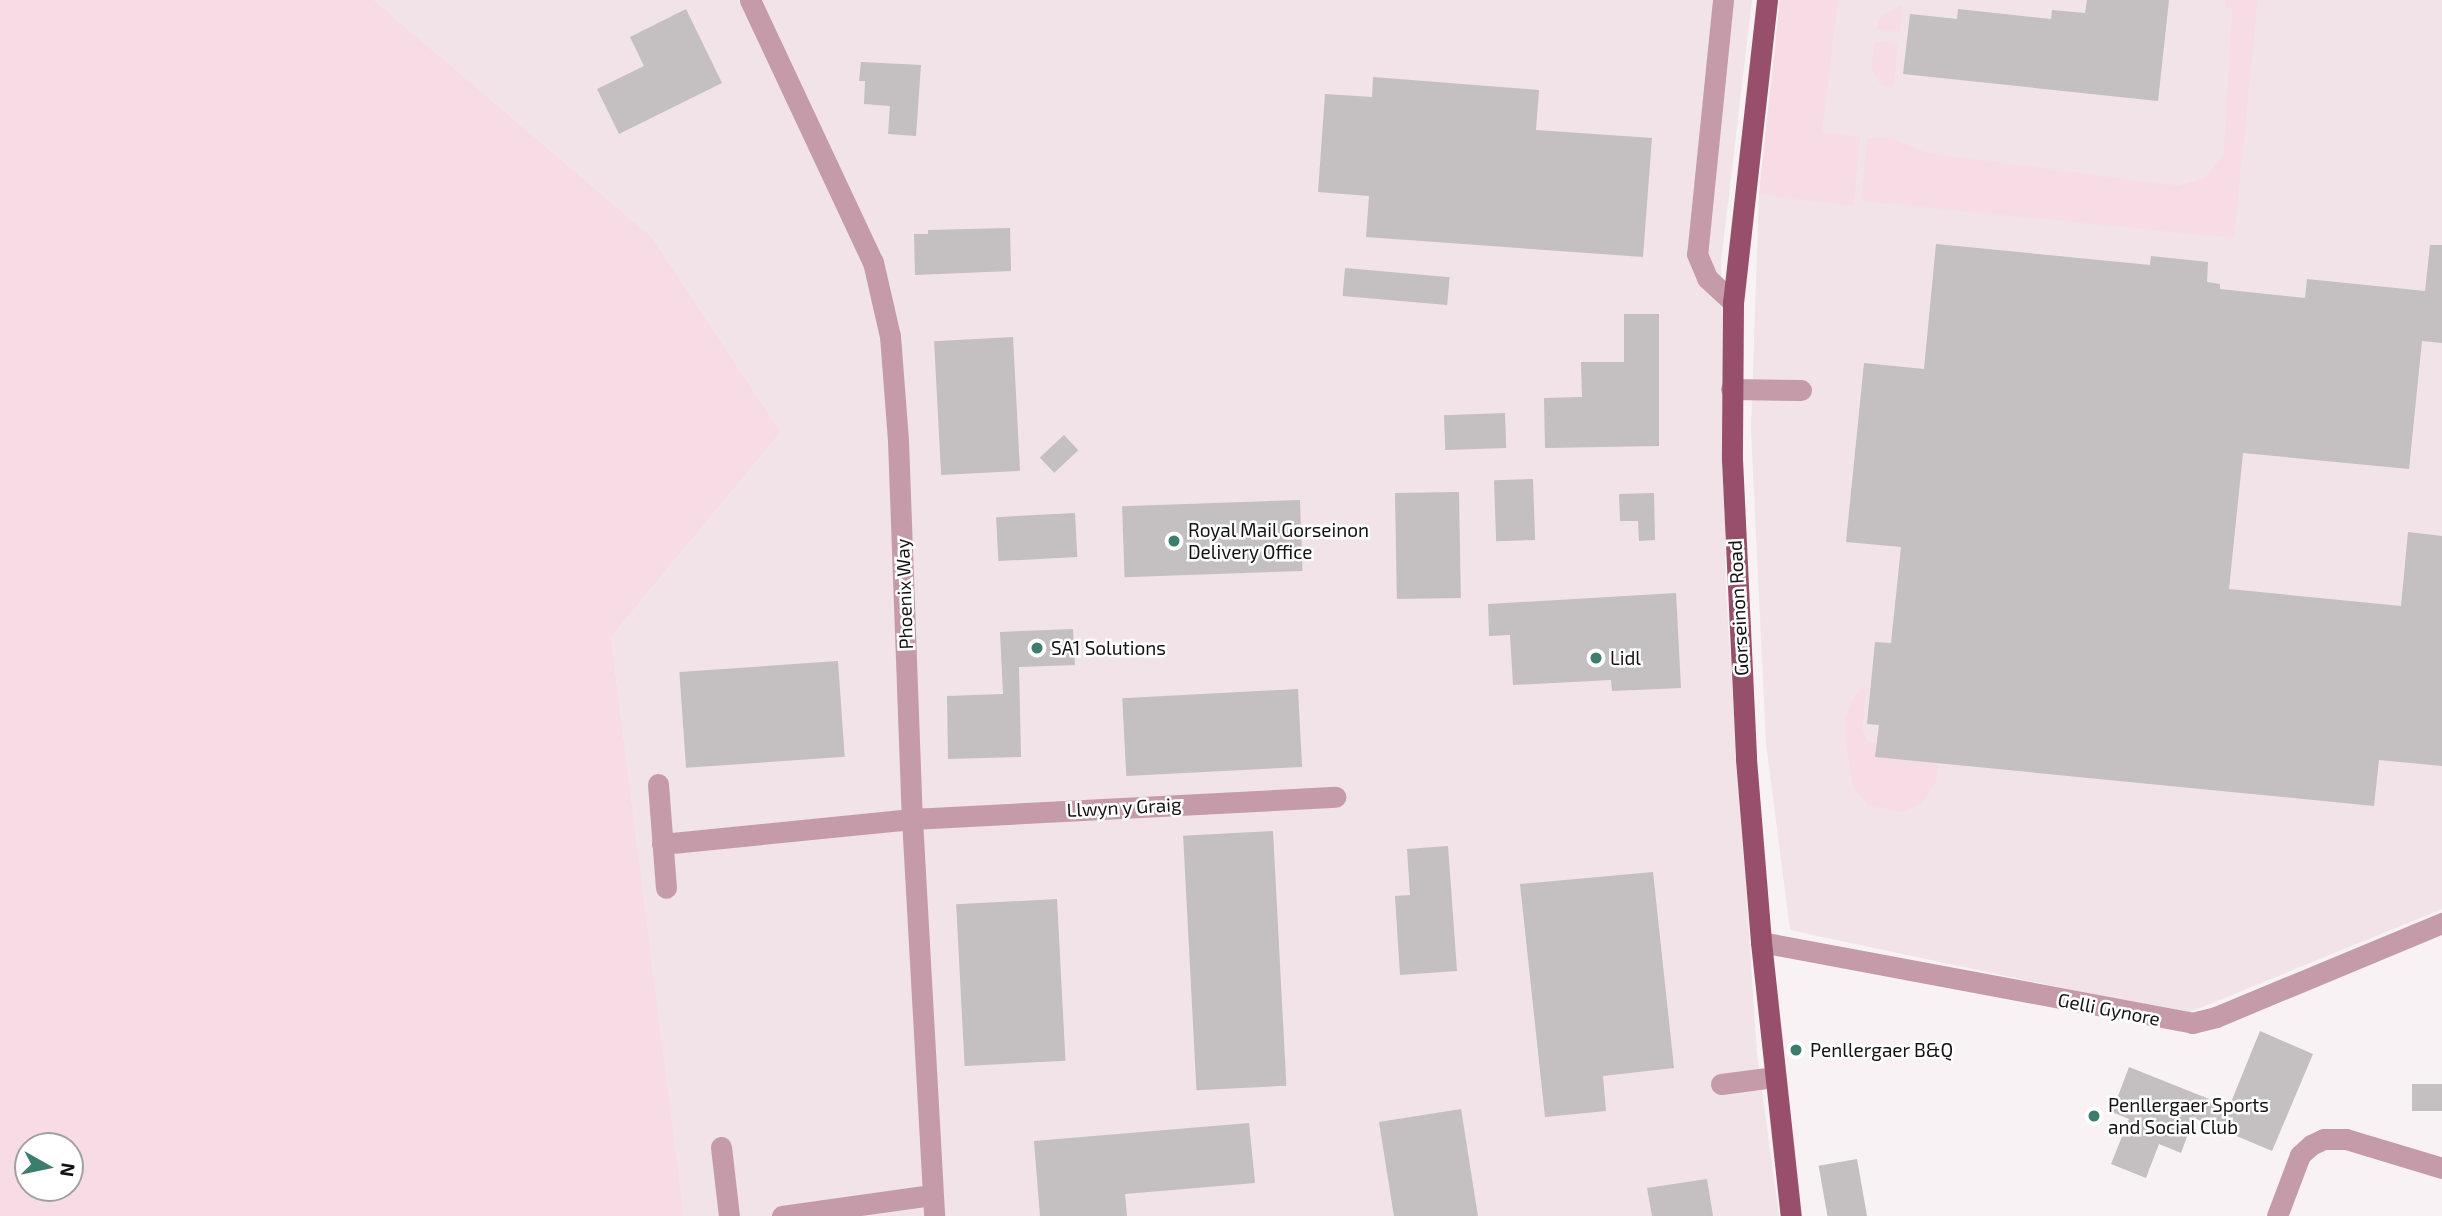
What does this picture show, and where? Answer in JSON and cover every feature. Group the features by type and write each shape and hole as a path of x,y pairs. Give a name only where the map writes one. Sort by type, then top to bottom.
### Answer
{"main road":[{"name":"Gorseinon Road","path":"1767,0 1733,302 1731,389 1735,582 1761,942 1791,1216"}],"street":[{"name":"Phoenix Way","path":"750,0 873,262 885,308 895,388 912,819 933,1206"},
{"path":"1723,0 1698,254 1707,278 1733,302"},
{"path":"1731,389 1801,390"},
{"path":"658,785 666,888"},
{"name":"Llwyn y Graig","path":"662,844 912,819 1335,797"},
{"name":"Gelli Gynore","path":"1761,942 2192,1023 2217,1017 2442,923"},
{"path":"1721,1084 1774,1077"},
{"path":"2277,1216 2300,1155 2324,1139 2346,1139 2442,1168"},
{"path":"722,1147 730,1216"},
{"path":"782,1216 933,1206"}],"shaded area":[{"path":"0,0 374,0 652,237 781,432 611,637 684,1216 0,1216"},
{"path":"374,0 1752,0 1721,262 1726,594 1757,1054 1779,1216 684,1216 611,637 781,432 652,237"},
{"path":"1780,0 2442,0 2442,909 2185,1014 1790,930 1766,743 1751,430 1759,194"},
{"path":"1780,0 1838,0 1822,133 1860,137 1854,206 1759,194"},
{"path":"2225,0 2258,0 2234,238 1861,201 1867,138 1891,138 1927,153 2177,186 2205,178 2224,154 2232,8 2225,7"},
{"path":"1902,5 1900,32 1876,30 1881,16"},
{"path":"1875,41 1898,43 1893,88 1882,85 1876,78 1872,66"},
{"path":"1866,686 1862,728 1867,740 1877,744 1876,757 1938,763 1936,783 1922,803 1902,812 1868,805 1854,790 1845,737 1846,716 1855,695"}],"building":[{"path":"2087,0 2169,0 2158,101 1903,74 1910,14 1957,19 1958,9 2051,19 2052,10 2085,13"},
{"path":"686,9 722,83 619,134 597,89 644,66 630,37"},
{"path":"861,62 921,65 916,136 888,134 890,106 864,104 865,81 859,81"},
{"path":"1373,77 1539,90 1536,130 1652,138 1643,257 1366,237 1369,196 1318,192 1325,94 1372,97"},
{"path":"1010,228 1011,271 915,275 914,234 928,234 928,230"},
{"path":"1936,244 2150,265 2151,256 2208,262 2207,282 2220,284 2220,289 2305,298 2307,279 2425,291 2430,245 2442,245 2442,343 2422,341 2409,469 2243,453 2229,589 2401,606 2408,532 2442,536 2442,766 2379,760 2374,806 1875,757 1879,725 1867,724 1875,642 1891,643 1901,547 1846,542 1864,363 1924,369"},
{"path":"1345,268 1450,277 1447,305 1343,296"},
{"path":"1624,314 1659,314 1659,446 1545,448 1544,398 1582,397 1581,362 1624,362"},
{"path":"1013,337 1020,471 941,475 934,341"},
{"path":"1505,413 1506,448 1445,450 1444,415"},
{"path":"1064,435 1078,450 1054,473 1040,458"},
{"path":"1533,479 1535,540 1496,541 1494,480"},
{"path":"1459,492 1461,598 1397,599 1395,493"},
{"path":"1654,493 1655,540 1639,541 1638,521 1620,521 1619,494"},
{"path":"1300,500 1302,571 1125,577 1122,506"},
{"path":"1075,513 1077,557 998,561 996,517"},
{"name":"Lidl","path":"1676,593 1681,688 1612,691 1611,680 1513,685 1510,635 1489,636 1488,604"},
{"path":"1073,629 1075,665 1019,667 1021,757 948,759 947,696 1003,694 1000,632"},
{"path":"838,661 845,757 686,768 679,672"},
{"path":"1298,689 1302,767 1126,776 1122,698"},
{"path":"1273,831 1286,1086 1196,1090 1183,836"},
{"path":"1448,846 1457,971 1400,975 1395,896 1410,895 1407,849"},
{"path":"1653,872 1674,1068 1603,1076 1606,1111 1545,1117 1520,884"},
{"path":"1057,899 1065,1061 965,1066 956,904"},
{"path":"2260,1031 2313,1054 2272,1151 2194,1118 2181,1153 2159,1144 2146,1178 2111,1164 2129,1119 2112,1112 2129,1067 2229,1107"},
{"path":"2412,1084 2442,1084 2442,1111 2412,1111"},
{"path":"1461,1109 1478,1216 1394,1216 1379,1122"},
{"path":"1249,1123 1255,1183 1125,1194 1127,1216 1040,1216 1034,1141"},
{"path":"1857,1159 1867,1216 1827,1216 1819,1166"},
{"path":"1707,1179 1713,1216 1652,1216 1647,1188"}],"place":[{"name":"Royal Mail Gorseinon Delivery Office","path":"1174,541"},
{"name":"SA1 Solutions","path":"1037,648"},
{"name":"Lidl","path":"1596,658"},
{"name":"Penllergaer B&Q","path":"1796,1050"},
{"name":"Penllergaer Sports and Social Club","path":"2094,1116"}]}
